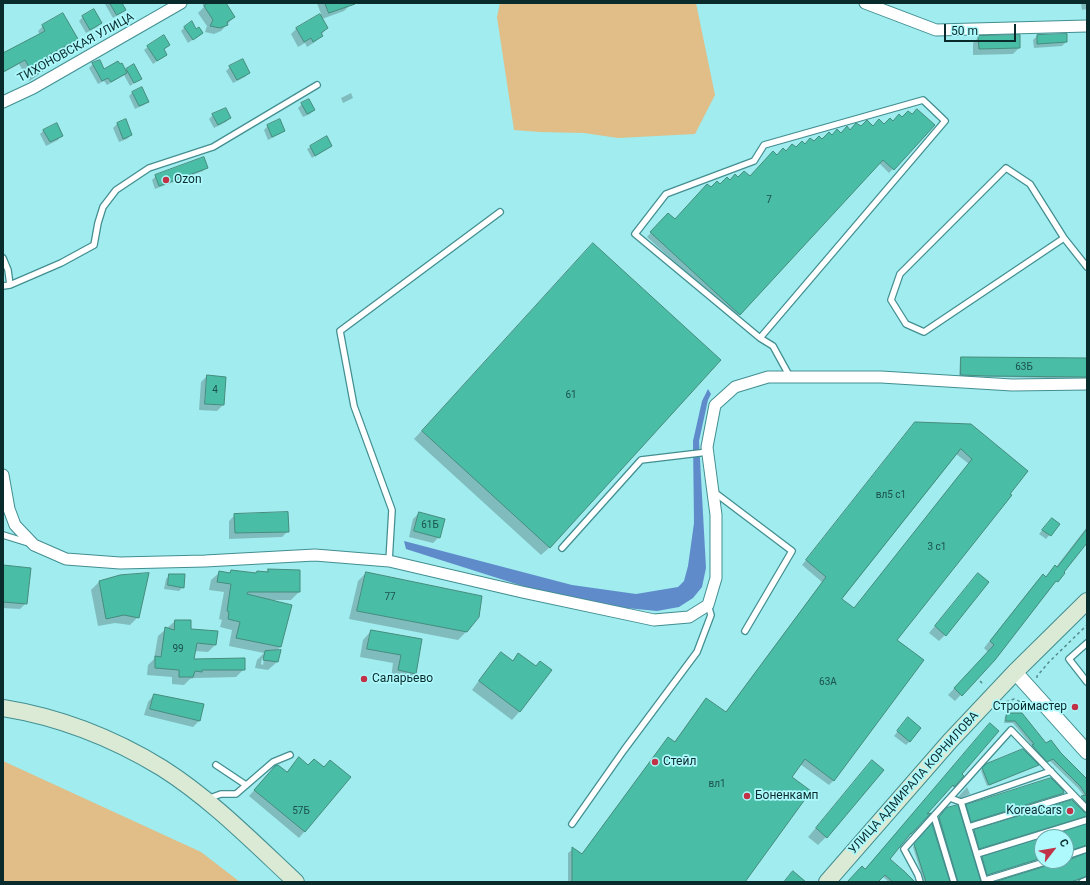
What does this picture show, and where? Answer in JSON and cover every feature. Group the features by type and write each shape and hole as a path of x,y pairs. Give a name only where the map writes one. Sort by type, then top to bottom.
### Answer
{"main road":[{"name":"УЛИЦА АДМИРАЛА КОРНИЛОВА","path":"827,882 950,741 1015,672 1087,601"},
{"path":"3,708 42,716 80,728 117,744 162,768 205,800 296,882"}],"street":[{"name":"ТИХОНОВСКАЯ УЛИЦА","path":"3,102 33,88 181,3"},
{"path":"865,3 936,30 1087,26"},
{"path":"3,475 9,509 15,525 34,545 66,559 120,563 205,561 315,555 389,560 522,592 654,620 688,617 708,605 716,578 716,515 707,447 715,405 735,387 768,377 881,377 1012,385 1087,384"},
{"path":"1015,672 1087,752"}],"lane":[{"path":"3,286 10,285 61,263 94,245 103,207 116,190 133,178 156,166 213,147 317,85"},
{"path":"760,338 945,121 923,100 764,145 754,161 666,194 635,234 760,338 773,346 790,377"},
{"path":"1064,238 924,332 906,324 891,300 900,274 1006,168 1030,184 1064,238 1087,267"},
{"path":"389,560 392,510 354,406 340,331 500,212"},
{"path":"3,258 8,270 10,285"},
{"path":"562,548 641,460 708,452"},
{"path":"712,490 792,551 745,631"},
{"path":"3,535 34,545"},
{"path":"572,824 624,750 697,652 711,615 708,605"},
{"path":"1087,643 1069,659 1087,682"},
{"path":"920,882 918,875 904,850 1011,730 1087,809"},
{"path":"205,800 221,794 236,794 273,762 290,755"},
{"path":"216,765 246,785"},
{"path":"950,798 961,802 1051,771"},
{"path":"969,827 1073,795"},
{"path":"961,802 986,881 1034,866"},
{"path":"934,816 954,882"},
{"path":"977,854 1087,820"},
{"path":"1074,853 1087,849"},
{"path":"1082,882 1087,880"}],"path":[{"path":"1037,680 1037,676 1049,662 1087,625"},
{"path":"1003,704 1014,699 1025,704"}],"shaded area":[{"path":"500,3 696,3 715,95 695,134 618,138 584,133 514,130 497,17"},
{"path":"3,761 201,852 240,882 3,882"}],"water":[{"path":"708,389 711,394 708,400 699,441 706,568 702,587 693,598 679,607 657,611 626,608 551,595 406,549 404,541 572,585 636,594 678,587 684,581 688,566 694,523 693,441 702,401"}],"building":[{"path":"110,3 122,3 126,10 117,15"},
{"path":"208,3 226,3 235,17 227,22 228,25 220,28 210,26 213,20 204,6"},
{"path":"325,3 355,3 355,4 329,13"},
{"path":"94,9 102,23 90,30 82,16"},
{"path":"63,13 78,39 47,56 48,60 40,65 43,71 34,76 25,60 3,72 3,53 45,31 42,25"},
{"path":"320,14 328,28 321,33 323,36 313,42 311,38 304,42 296,28"},
{"path":"192,21 196,29 199,27 203,33 193,40 184,27"},
{"path":"1067,34 1067,42 1037,44 1037,35"},
{"path":"164,35 170,45 164,49 167,55 157,61 147,46"},
{"path":"1020,35 1020,48 979,49 978,36"},
{"path":"243,59 250,73 237,80 229,66"},
{"path":"100,60 104,69 118,61 120,64 122,63 127,73 111,82 108,78 102,81 92,63"},
{"path":"134,64 142,79 134,83 126,69"},
{"path":"142,87 149,102 139,106 132,92"},
{"path":"309,99 315,110 307,114 301,103"},
{"path":"226,108 231,118 218,125 212,114"},
{"path":"917,109 935,125 894,170 883,160 740,315 650,232 668,213 675,219 707,184 711,187 717,181 720,184 727,177 730,180 735,174 738,177 744,171 750,176 773,151 777,155 783,148 786,151 792,144 796,147 802,141 805,144 810,138 814,141 819,136 822,139 829,132 832,135 837,129 841,133 847,126 850,130 856,123 861,126 867,120 873,126 879,119 884,124 890,118 893,121 899,114 902,117 908,111 912,114"},
{"path":"126,119 132,135 123,139 117,123"},
{"path":"280,119 285,131 272,137 267,125"},
{"path":"57,123 63,136 50,142 43,130"},
{"path":"327,136 332,146 315,156 310,146"},
{"path":"204,157 208,168 159,186 155,175"},
{"path":"593,243 721,360 550,548 422,431"},
{"path":"961,357 1087,358 1087,377 961,375"},
{"path":"207,375 226,377 224,405 205,404"},
{"path":"915,422 971,424 1028,471 1010,494 1012,495 897,640 924,660 834,781 805,759 792,777 811,791 745,882 572,882 572,847 582,854 668,737 675,742 706,698 726,712 826,577 806,560","holes":["961,449 972,459 854,608 842,599"]},
{"path":"288,512 289,532 235,533 234,514"},
{"path":"419,512 445,519 440,538 414,531"},
{"path":"1052,518 1060,524 1051,536 1042,530"},
{"path":"1087,529 1087,543 1064,572 1065,573 1058,582 1056,581 995,660 962,696 954,688 994,645 990,641 1043,574 1046,577 1055,565 1057,567"},
{"path":"3,565 31,568 27,604 3,602"},
{"path":"268,569 300,570 300,592 248,592 247,594 292,605 281,647 236,638 240,622 228,619 229,612 227,611 231,584 217,582 219,571 230,573 231,570 256,573 257,571 268,572"},
{"path":"366,572 482,596 479,617 467,632 357,611"},
{"path":"149,573 139,618 124,615 106,619 99,581 120,575"},
{"path":"978,573 989,582 946,636 935,626"},
{"path":"169,574 185,574 184,588 168,585"},
{"path":"175,620 191,620 191,629 218,631 216,645 197,643 194,659 245,658 245,670 202,670 202,672 195,671 193,677 179,677 179,670 155,668 155,656 161,657 165,627 174,630"},
{"path":"371,630 422,639 416,674 398,670 401,655 367,649"},
{"path":"281,650 278,662 263,660 265,651"},
{"path":"501,652 513,661 518,653 536,666 540,661 552,670 520,712 479,681"},
{"path":"154,694 204,704 200,721 150,709"},
{"path":"1007,713 1022,713 1046,743 1051,740 1061,753 1087,779 1087,803 1081,796 1086,795 1080,786 1053,759 1047,762 1032,745 1034,744 1015,721 1006,721"},
{"path":"908,717 921,728 910,742 897,731"},
{"path":"990,723 999,731 962,774 964,776 954,787 953,785 927,814 931,813 911,833 890,859 915,882 893,882 885,875 878,882 847,882 862,866 865,869"},
{"path":"1023,749 1039,765 989,785 982,768 986,764"},
{"path":"299,757 308,765 314,759 324,767 330,760 351,777 305,832 254,790 275,766 278,765 287,772"},
{"path":"872,760 884,770 827,838 816,828"},
{"path":"1051,778 1063,790 1064,793 971,822 966,805"},
{"path":"1072,800 1084,812 1087,813 1087,816 1044,829 1034,829 1034,832 979,849 974,830"},
{"path":"958,805 981,882 958,882 939,817 946,808"},
{"path":"932,824 950,882 926,882 914,844"},
{"path":"1087,824 1087,845 1074,849 1074,829 1071,829"},
{"path":"1034,841 1034,860 987,875 982,857"},
{"path":"1087,853 1087,876 1071,882 994,882 1036,869 1074,869 1074,858"},
{"path":"793,871 806,882 784,882"}],"place":[{"name":"Ozon","path":"166,180"},
{"name":"Саларьево","path":"364,679"},
{"name":"Строймастер","path":"1075,707"},
{"name":"Стейл","path":"655,762"},
{"name":"Боненкамп","path":"747,796"},
{"name":"KoreaCars","path":"1070,811"}]}
